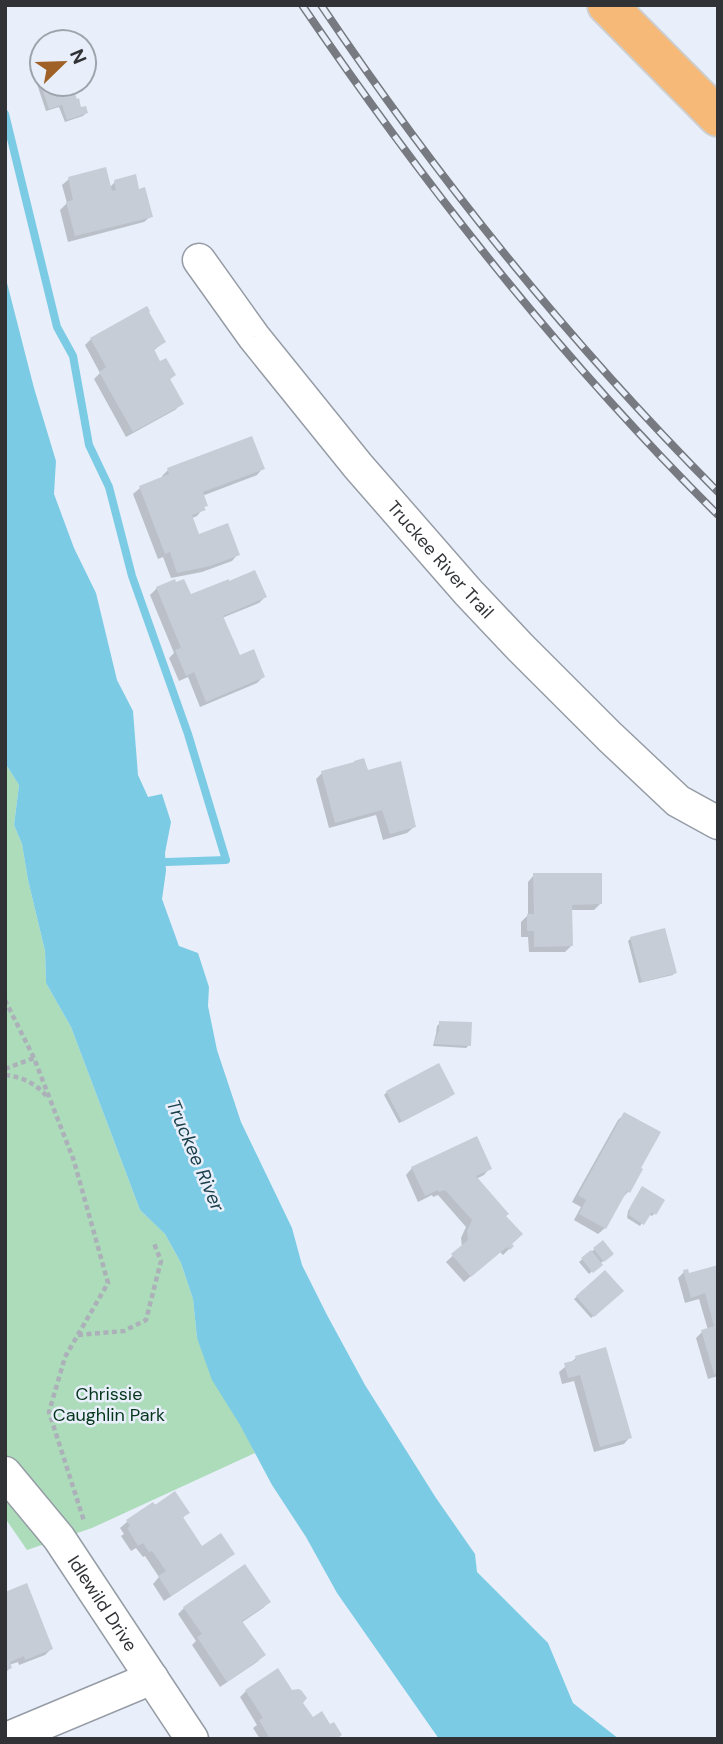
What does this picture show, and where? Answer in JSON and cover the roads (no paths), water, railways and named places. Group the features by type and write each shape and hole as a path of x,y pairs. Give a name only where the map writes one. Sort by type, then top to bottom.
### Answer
{"main road":[{"path":"607,5 718,117"}],"street":[{"name":"Truckee River Trail","path":"199,260 254,337 358,466 468,592 610,737 678,801 718,823"},
{"name":"Idlewild Drive","path":"5,1473 59,1538 192,1739"},
{"path":"6,1739 152,1678"}],"water":[{"name":"Truckee River","path":"5,275 56,461 54,494 74,548 96,593 117,680 133,711 138,775 148,797 162,794 171,822 165,853 166,871 162,899 179,946 198,953 209,987 208,1006 217,1050 241,1122 292,1228 302,1265 327,1315 365,1385 436,1498 475,1554 477,1572 548,1643 573,1703 619,1739 439,1739 337,1593 212,1380 197,1338 193,1299 181,1263 165,1234 140,1210 71,1027 46,983 45,951 22,844 14,825 19,785 5,763"}],"waterway":[{"path":"5,114 57,327 73,356 89,445 109,487 132,576 188,734 226,860 166,862"}],"railway":[{"path":"302,5 397,139 498,270 604,395 718,515"},
{"path":"321,5 412,134 508,258 610,378 718,492"}],"park label":[{"name":"Chrissie Caughlin Park","path":"109,1404"}]}
